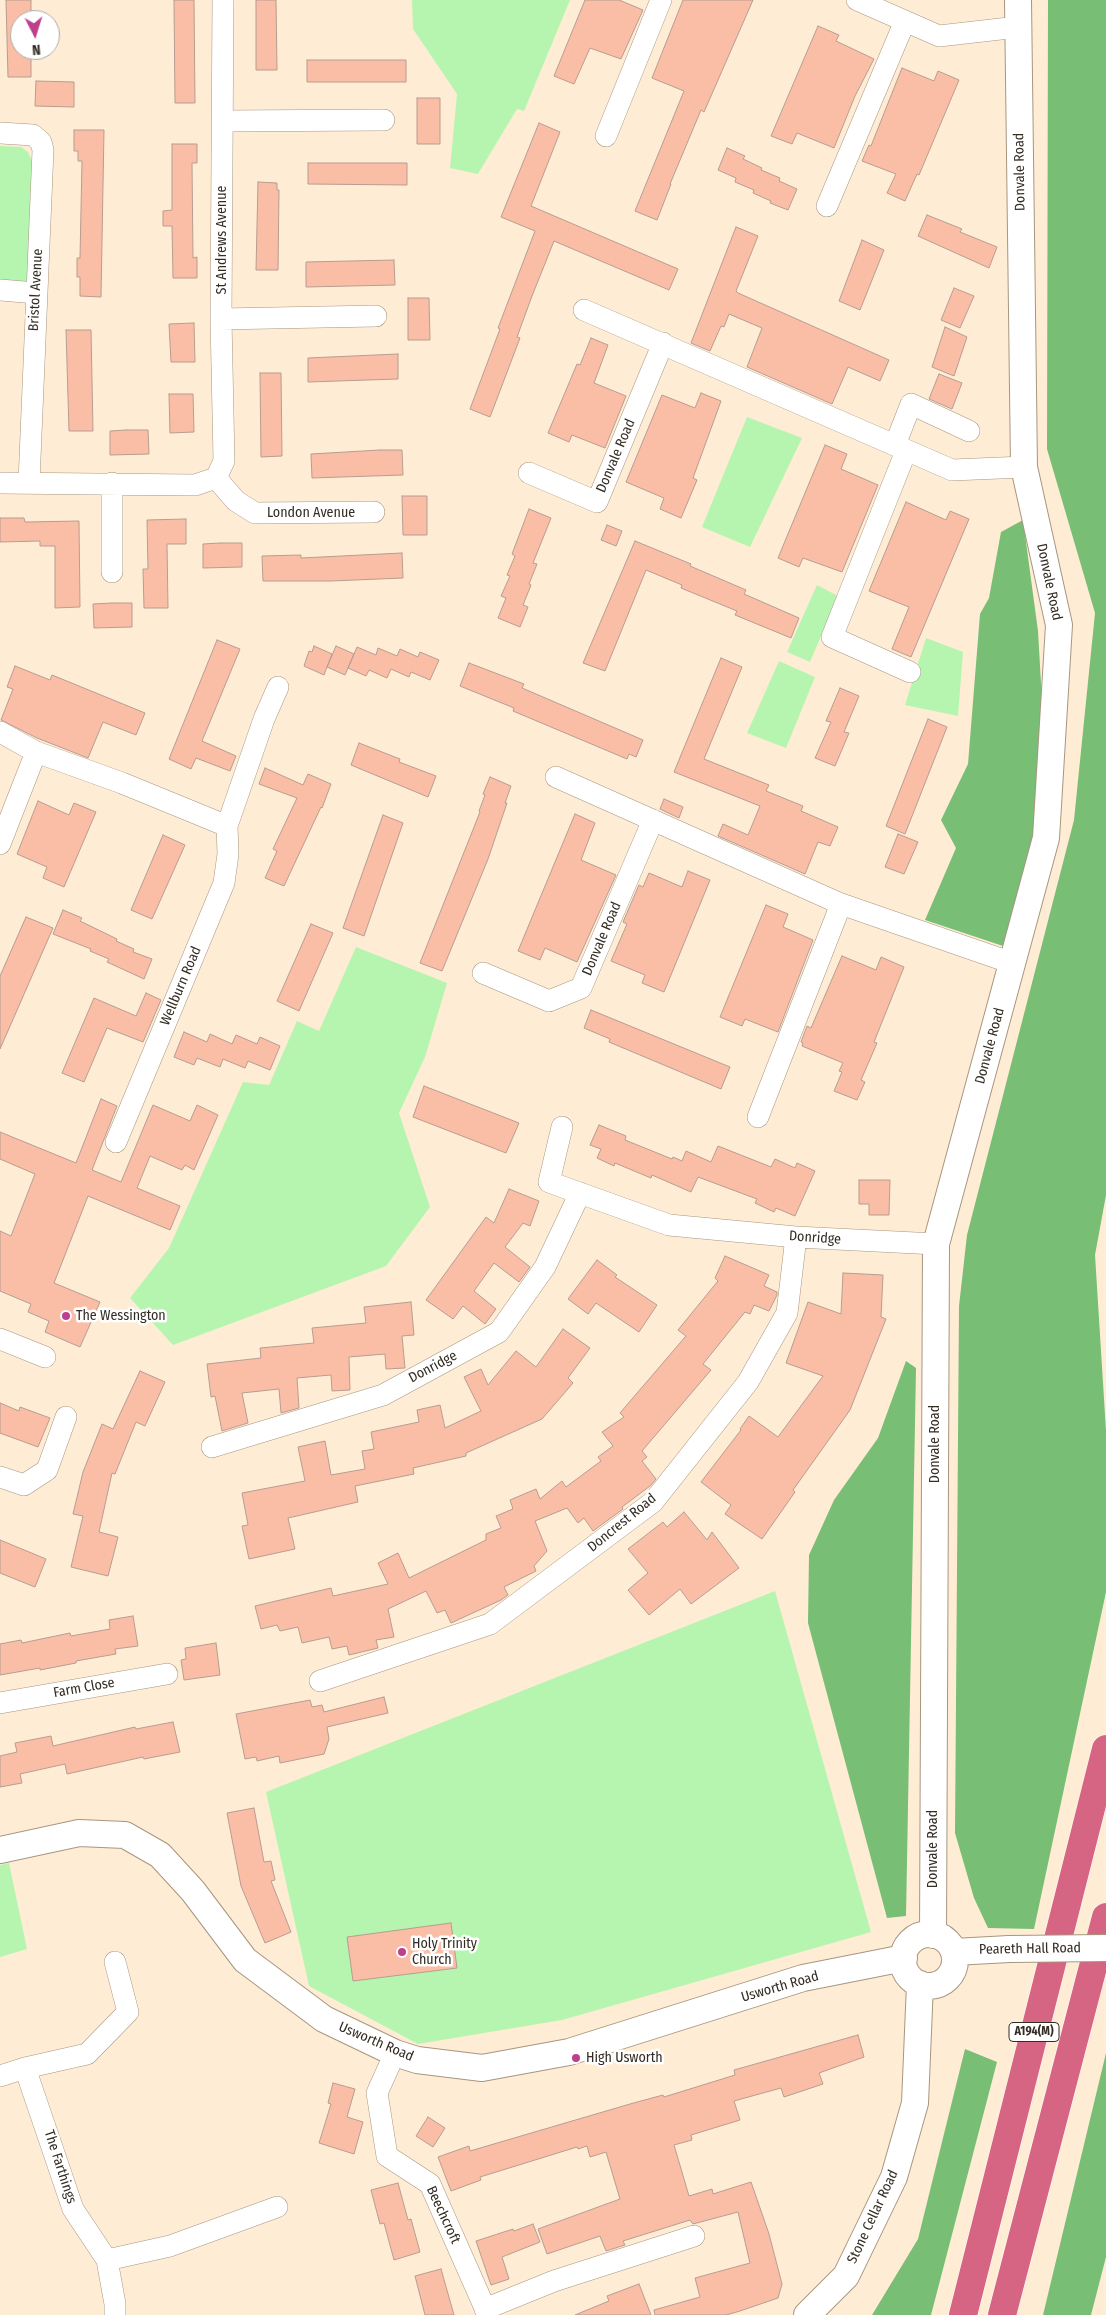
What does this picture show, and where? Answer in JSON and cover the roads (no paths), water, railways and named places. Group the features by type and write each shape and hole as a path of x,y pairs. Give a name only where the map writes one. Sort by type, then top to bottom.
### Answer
{"highway":[{"name":"A194(M)","path":"963,2315 1106,1749"},
{"name":"A194(M)","path":"1002,2315 1106,1917"}],"street":[{"name":"St Andrews Avenue","path":"216,478 224,461 221,319 223,0"},
{"path":"606,136 661,0"},
{"name":"Donvale Road","path":"933,1935 936,1244 1046,838 1059,625 1024,467 1018,0"},
{"path":"869,2 939,36 1018,27"},
{"path":"827,206 905,21"},
{"path":"223,121 384,120"},
{"name":"Bristol Avenue","path":"0,132 33,135 40,142 43,150 29,482"},
{"path":"0,290 36,293"},
{"path":"584,310 952,470 1024,467"},
{"path":"221,319 376,316"},
{"name":"Donvale Road","path":"529,473 597,502 663,343"},
{"path":"910,672 832,637 901,448 911,404 968,431"},
{"path":"0,483 195,485 216,478"},
{"name":"London Avenue","path":"216,478 236,501 255,513 374,512"},
{"path":"112,483 112,572"},
{"name":"Wellburn Road","path":"116,1142 224,883 228,854 228,826 264,719 278,687"},
{"path":"0,732 36,752 122,783 228,826"},
{"path":"0,844 36,752"},
{"path":"556,777 842,904 1012,963"},
{"name":"Donvale Road","path":"483,973 549,1001 581,988 653,820"},
{"path":"758,1117 842,904"},
{"name":"Donridge","path":"562,1127 549,1182 669,1225 796,1237 936,1244"},
{"name":"Donridge","path":"212,1447 383,1395 499,1332 545,1267 580,1193"},
{"name":"Doncrest Road","path":"320,1681 490,1624 652,1502 748,1382 787,1313 796,1237"},
{"path":"0,1339 45,1357"},
{"path":"0,1477 24,1485 47,1470 66,1417"},
{"name":"Farm Close","path":"0,1703 167,1674"},
{"name":"Usworth Road","path":"0,1850 79,1833 125,1835 160,1855 193,1891 246,1960 324,2019 395,2053 418,2060 482,2068 544,2058 803,1978 904,1958"},
{"path":"925,1935 933,1935 946,1940 954,1952 954,1968 944,1982 928,1986 920,1984 910,1977 906,1971 904,1958 910,1943 925,1935"},
{"name":"Peareth Hall Road","path":"954,1952 1009,1948 1106,1948"},
{"path":"0,2076 25,2068 87,2054 128,2012 115,1962"},
{"name":"Stone Cellar Road","path":"807,2315 846,2276 894,2177 915,2103 920,1984"},
{"name":"Beechcroft","path":"395,2053 377,2093 387,2156 430,2184 486,2312 554,2281 694,2236"},
{"name":"The Farthings","path":"25,2068 73,2208 107,2260 116,2304 115,2315"},
{"path":"107,2260 170,2246 277,2207"}],"place":[{"name":"The Wessington","path":"66,1316"},
{"name":"Holy Trinity Church","path":"402,1952"},
{"name":"High Usworth","path":"576,2058"}]}
